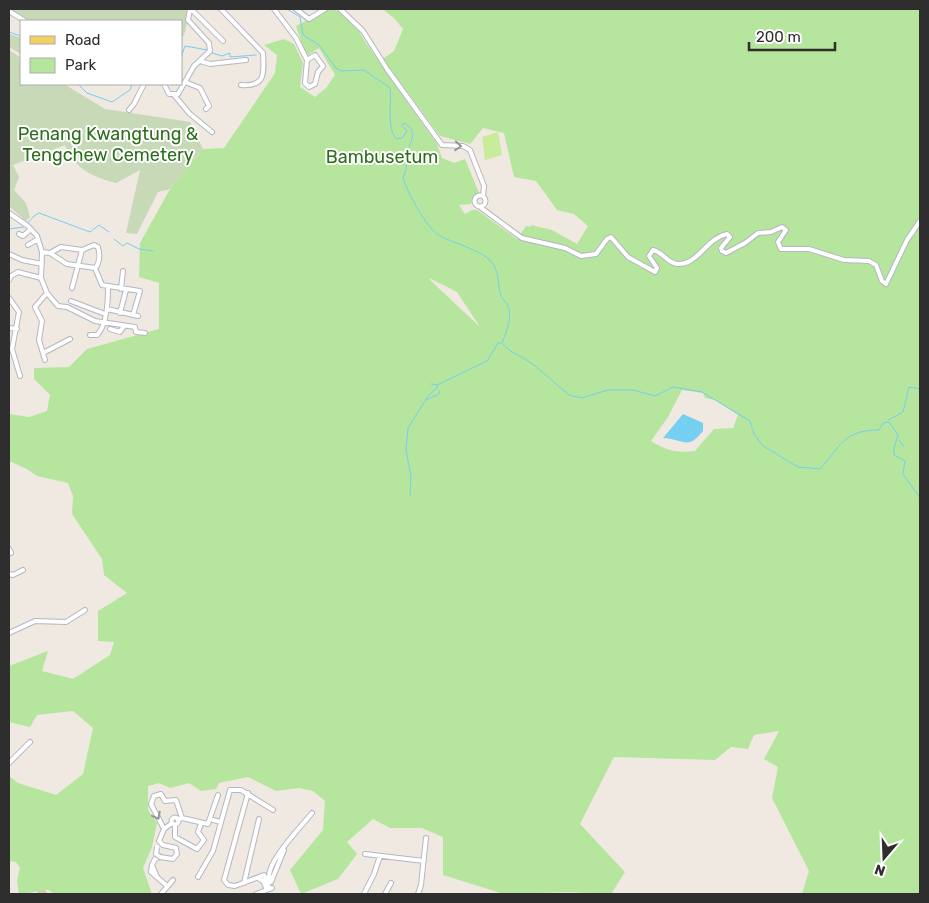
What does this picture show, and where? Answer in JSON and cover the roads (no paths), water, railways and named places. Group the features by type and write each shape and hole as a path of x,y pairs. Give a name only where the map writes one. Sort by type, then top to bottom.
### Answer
{"street":[{"path":"190,9 223,41"},
{"path":"176,94 194,66 210,52 209,42 188,20 190,9"},
{"path":"221,9 263,54 264,74 260,81 252,86 241,85"},
{"path":"274,9 296,38 307,60 305,83 310,87 315,84 318,72 323,65 316,55 307,60"},
{"path":"296,9 310,19 325,9"},
{"path":"340,9 363,31 442,145 467,147 472,154 484,186 482,196 485,202 480,207"},
{"path":"9,10 24,20"},
{"path":"200,61 210,64 246,60"},
{"path":"185,82 200,88 209,106 206,109"},
{"path":"129,110 144,85"},
{"path":"164,85 168,92 176,94 190,114 212,132"},
{"path":"482,196 477,196 474,200 476,206 522,238 565,248 581,256 596,254 607,239 611,237 628,257 654,272 657,268 649,256 653,250 659,252 669,261 678,264 696,258 713,239 721,235 727,234 730,236 722,248 722,251 726,253 745,243 758,233 771,232 782,227 786,230 778,242 781,249 809,249 844,260 869,261 876,265 882,281 886,284 907,240 920,221"},
{"path":"9,213 27,226 38,239 42,252 41,278 47,293 58,306 67,307 95,321 124,326 145,333"},
{"path":"20,234 22,236 27,226"},
{"path":"28,245 38,239"},
{"path":"50,253 61,247 82,250 92,245 98,247 99,262 95,268 99,283 108,288 140,292 136,315 107,309"},
{"path":"72,288 82,250"},
{"path":"42,252 50,253 67,264 77,267 95,268"},
{"path":"9,254 22,260 42,264"},
{"path":"120,312 124,289 123,271"},
{"path":"9,280 11,276 18,272 41,278"},
{"path":"90,335 99,334 107,309 108,288"},
{"path":"45,360 39,340 42,321 35,307 47,293"},
{"path":"10,301 19,312 12,349 20,376"},
{"path":"71,301 105,314"},
{"path":"110,330 122,332 124,326"},
{"path":"9,328 17,329"},
{"path":"42,353 70,339"},
{"path":"9,574 13,575 23,570"},
{"path":"9,633 35,621 66,622 84,610"},
{"path":"9,763 30,742"},
{"path":"198,877 213,851 230,790 236,788 248,793 273,810"},
{"path":"248,793 224,877 228,885 235,886 258,878 263,881 269,890"},
{"path":"164,829 151,804 154,796 160,794 165,801 176,800 180,819"},
{"path":"180,819 201,824 209,823 218,795"},
{"path":"269,890 286,846 312,812"},
{"path":"166,885 150,870 157,858 174,859 177,855 176,848 163,844 157,847 156,854 160,857 173,859 177,854 174,847 163,845 159,842 164,829 180,819"},
{"path":"244,883 259,819"},
{"path":"212,820 220,822"},
{"path":"174,824 175,837 197,849 204,840 198,832 201,824"},
{"path":"418,894 421,886 426,838"},
{"path":"365,854 424,861"},
{"path":"364,894 380,856"},
{"path":"160,894 172,880"},
{"path":"385,894 391,883"},
{"path":"256,894 269,890"}],"water":[{"path":"683,414 703,423 703,431 698,437 689,442 663,438"}],"waterway":[{"path":"287,9 300,17 303,35 319,45 336,68 341,71 364,70 390,88 390,123 394,135 397,139 402,138 407,131 402,126 404,123 409,126 413,133 403,178 409,192 418,210 435,232 483,255 495,267 501,295 508,306 510,315 502,343 509,350 533,364 569,395 582,398 608,390 633,390 655,396 673,387 702,392 750,421 754,434 762,445 798,467 820,469 850,436 879,430 883,423 889,422 898,435 894,455 905,461 903,474 920,498"},
{"path":"9,32 20,36"},
{"path":"182,55 185,46 208,50"},
{"path":"212,53 222,56 230,53 230,57 256,55"},
{"path":"79,85 87,93 112,102 130,90 132,85"},
{"path":"9,229 24,227 39,213 90,232 99,225 109,232"},
{"path":"114,239 123,246 127,243 139,249 153,251"},
{"path":"410,495 411,476 406,450 408,428 428,396 437,388 437,385 487,361 498,343 501,343"},
{"path":"431,384 437,385"},
{"path":"888,420 903,412 909,387 920,389"},
{"path":"426,400 439,394 440,391"},
{"path":"899,440 904,447"}],"park label":[{"name":"Penang Kwangtung & Tengchew Cemetery","path":"108,144"},
{"name":"Bambusetum","path":"382,157"}]}
